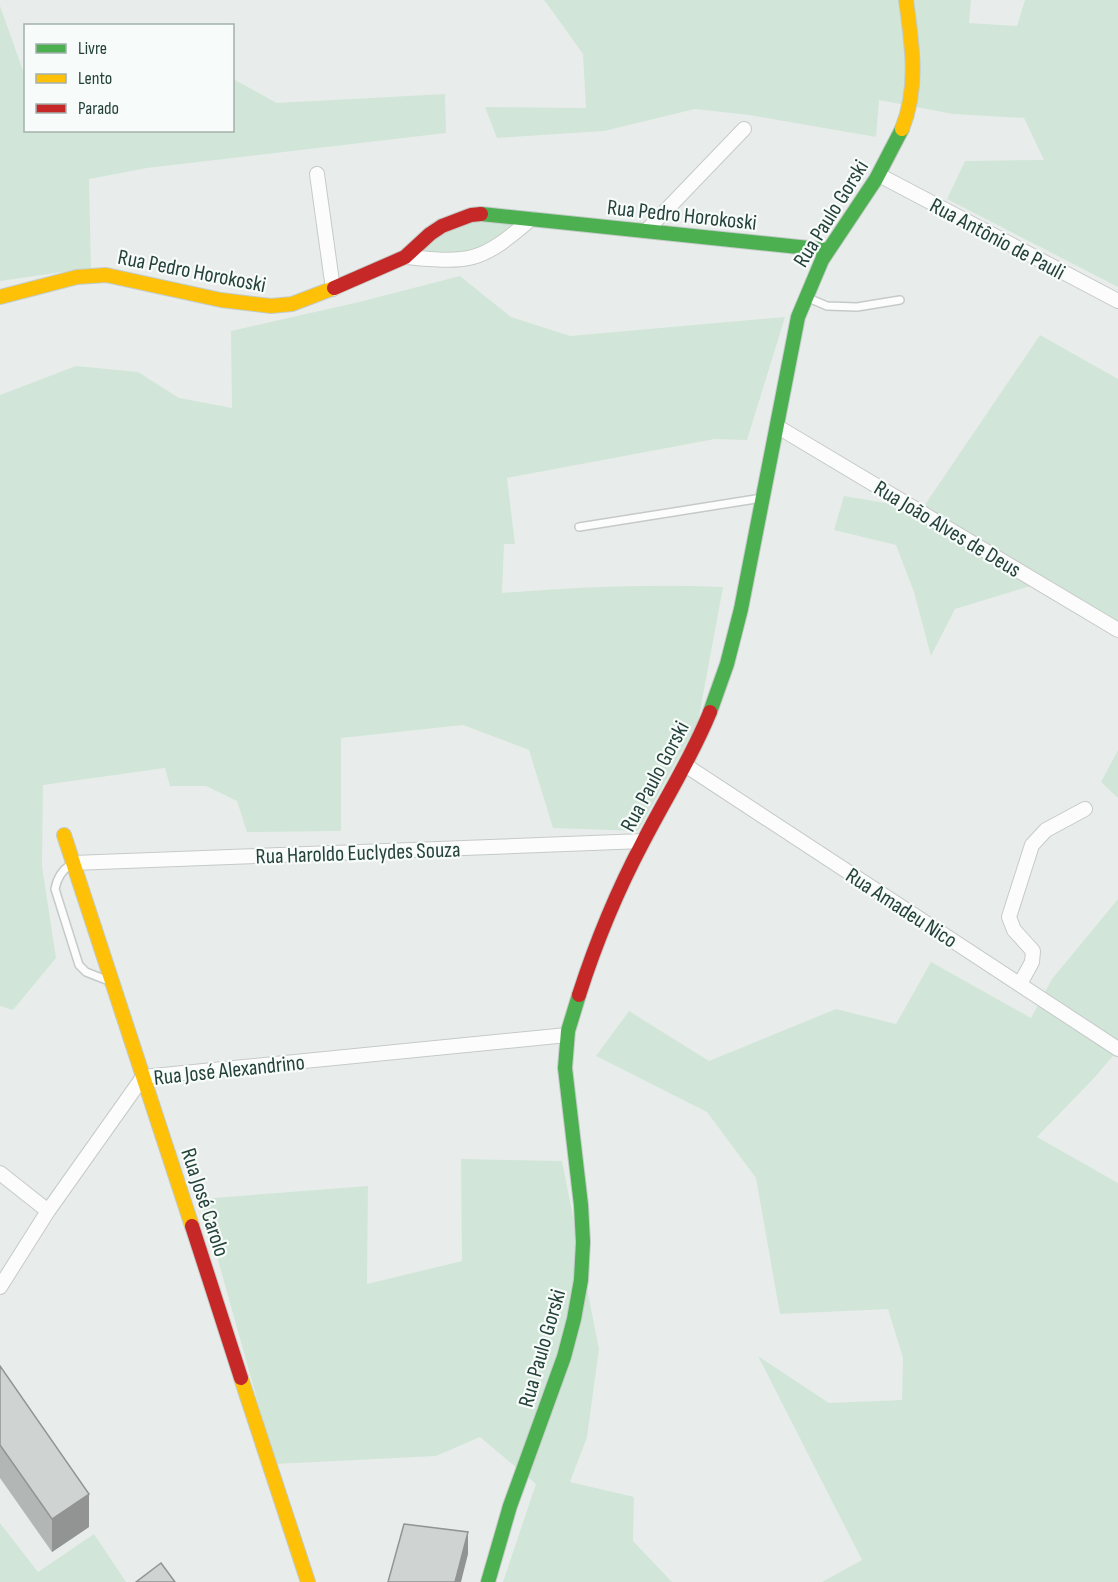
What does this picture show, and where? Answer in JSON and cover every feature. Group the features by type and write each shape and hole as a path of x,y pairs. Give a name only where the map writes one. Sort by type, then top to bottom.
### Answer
{"street":[{"name":"Rua Paulo Gorski","path":"488,1582 507,1514 563,1360 576,1313 581,1278 582,1215 567,1087 565,1061 567,1035 592,957 621,887 704,727 728,661 748,579 795,327 805,297 828,250 879,175 901,136 911,98 912,57 906,0"},
{"path":"646,231 744,129"},
{"path":"317,174 333,289"},
{"name":"Rua Antônio de Pauli","path":"879,175 1118,301"},
{"name":"Rua Pedro Horokoski","path":"0,297 94,274 221,300 272,306 292,304 333,289 405,257 430,234 455,220 486,214 828,250"},
{"name":"Rua Pedro Horokoski","path":"405,257 447,261 479,256 500,246 531,219"},
{"name":"Rua João Alves de Deus","path":"778,427 1118,630"},
{"name":"Rua Amadeu Nico","path":"685,765 1118,1049"},
{"path":"1020,984 1032,962 1033,951 1014,930 1010,917 1032,845 1046,830 1085,809"},
{"name":"Rua José Carolo","path":"63,835 308,1582"},
{"name":"Rua Haroldo Euclydes Souza","path":"73,863 643,841"},
{"name":"Rua José Alexandrino","path":"0,1287 48,1211 143,1077 567,1035"},
{"path":"0,1173 48,1211"}],"lane":[{"path":"805,297 827,306 857,307 900,300"},
{"path":"579,527 764,497"},
{"path":"73,863 63,869 56,880 55,889 79,964 86,972 111,982"}],"green space":[{"path":"542,0 971,0 969,23 1017,26 1025,0 1118,0 1118,287 947,199 965,161 1044,160 1024,118 953,114 879,100 876,137 749,115 695,109 604,131 497,138 485,107 586,108 583,54"},
{"path":"0,6 24,73 24,132 234,132 234,80 277,103 445,94 446,133 147,168 89,179 91,268 0,281"},
{"path":"467,222 515,222 493,241 472,251 419,252 435,238"},
{"path":"460,276 511,317 570,336 785,317 747,440 715,439 507,478 515,544 504,544 502,593 612,587 723,587 698,722 638,831 553,828 529,750 463,725 341,738 341,831 247,832 237,801 206,786 170,786 165,768 43,785 42,866 56,958 13,1010 0,1006 0,395 76,366 138,372 179,398 232,408 231,331"},
{"path":"1040,335 1118,379 1118,622 1050,580 955,609 931,656 914,592 896,545 834,530 844,496 922,509"},
{"path":"1118,750 1118,798 1101,782"},
{"path":"1118,899 1118,1050 1037,1137 1118,1183 1118,1582 822,1582 862,1560 758,1356 829,1403 902,1400 903,1358 888,1309 780,1314 756,1178 707,1112 596,1056 629,1011 709,1061 836,1009 896,1024 931,962 1031,1018 1052,979"},
{"path":"461,1159 562,1161 599,1349 587,1437 570,1482 634,1497 633,1541 672,1582 503,1582 536,1484 480,1437 436,1456 275,1464 201,1199 368,1186 367,1284 462,1261"},
{"path":"0,1523 38,1572 94,1534 126,1582 0,1582"}],"building":[{"path":"0,1366 89,1494 52,1519 0,1445"},
{"path":"404,1524 468,1532 455,1582 388,1582"},
{"path":"161,1563 175,1582 136,1582"}],"traffic: fast":[{"path":"710,712 727,664 741,609 798,317 822,260 876,179 902,129"},
{"path":"481,214 828,250"},
{"path":"488,1582 510,1506 564,1357 581,1280 583,1242 581,1205 565,1068 568,1031 579,995"}],"traffic: slow":[{"path":"902,129 911,97 913,65 906,0"},
{"path":"0,297 77,277 106,275 221,300 271,306 292,304 334,288"},
{"path":"64,835 192,1226"},
{"path":"241,1378 308,1582"}],"traffic: jam":[{"path":"334,288 405,257 442,226 471,215 481,214"},
{"path":"579,995 624,879 687,762 710,712"},
{"path":"192,1226 241,1378"}]}
